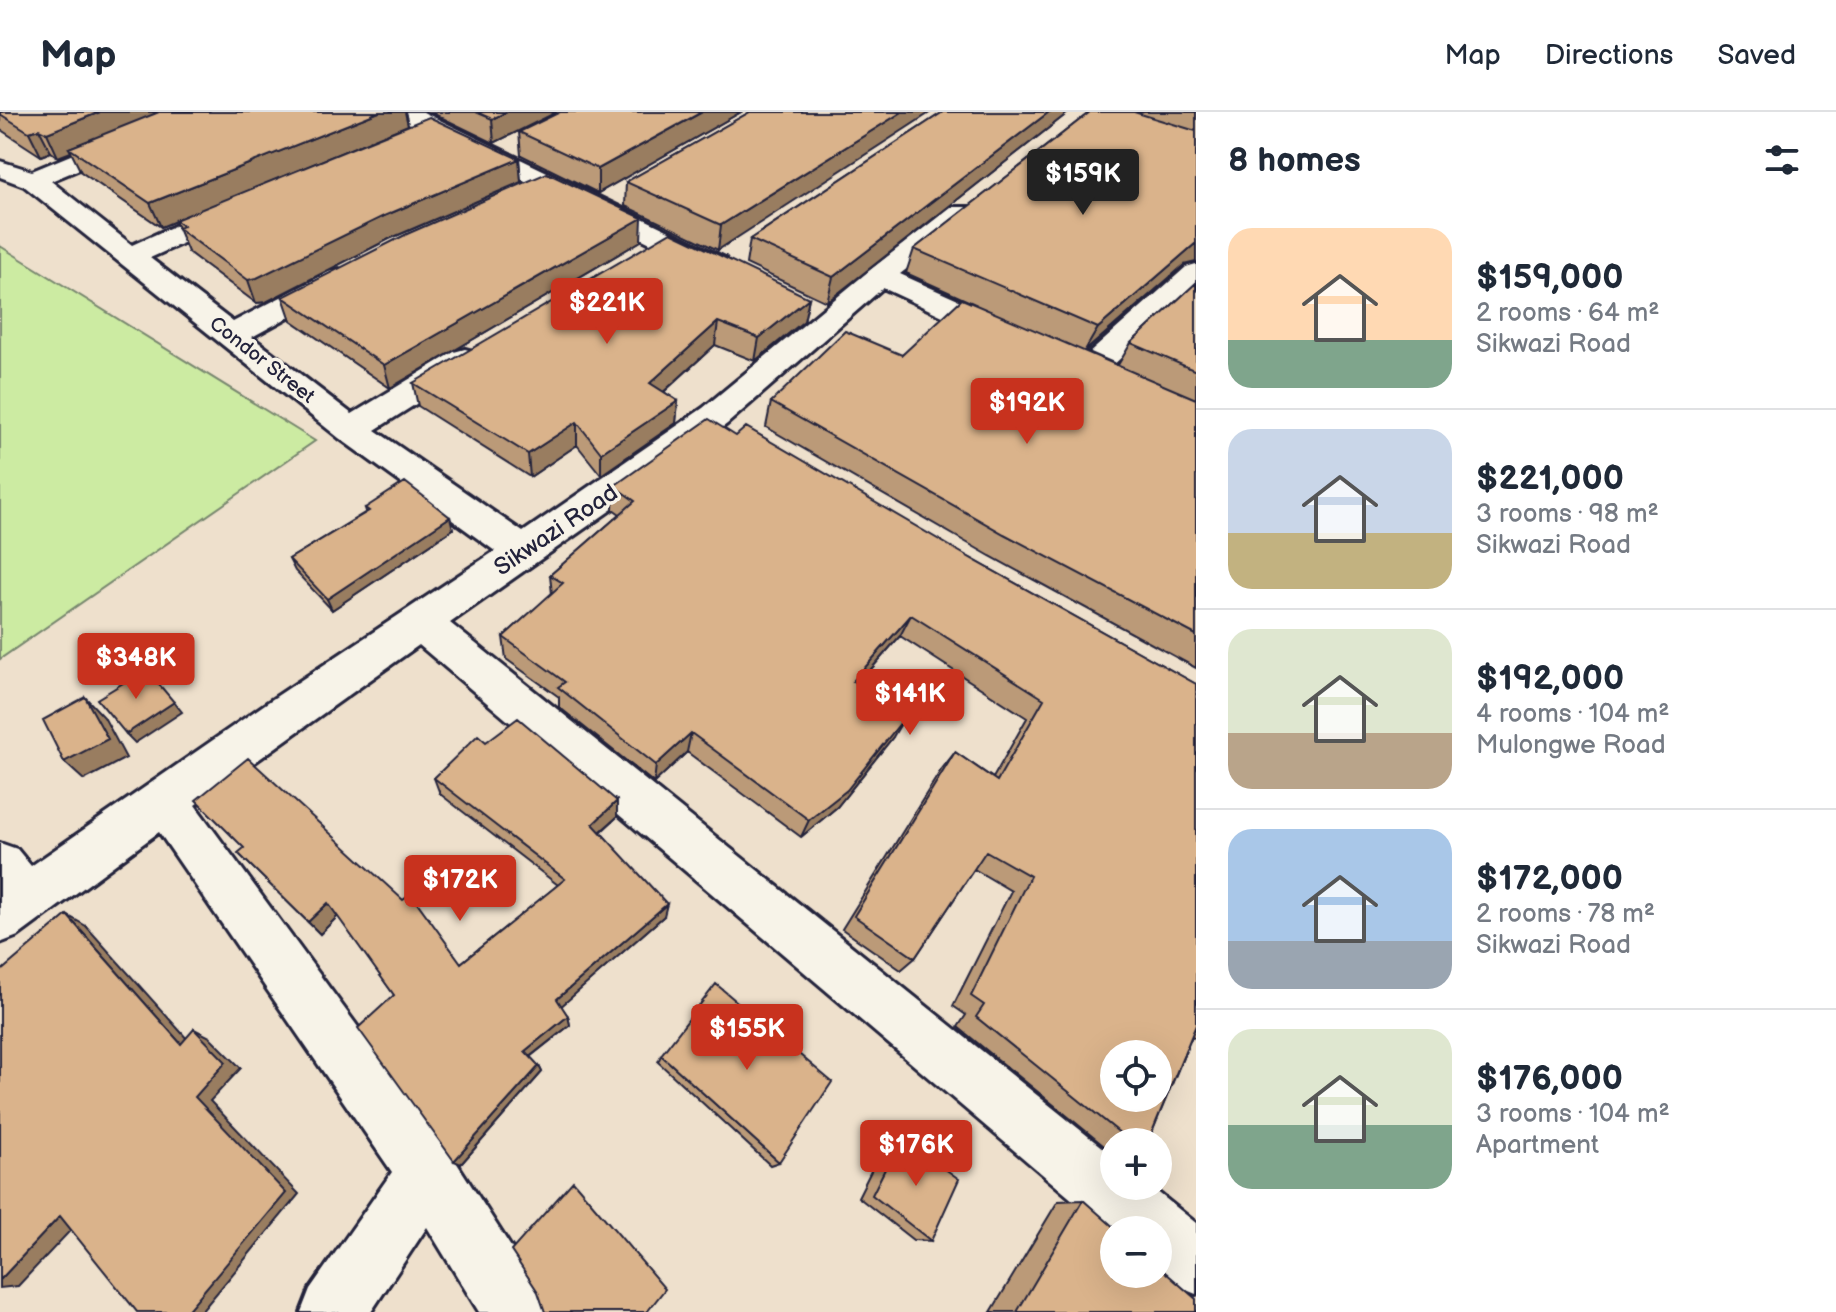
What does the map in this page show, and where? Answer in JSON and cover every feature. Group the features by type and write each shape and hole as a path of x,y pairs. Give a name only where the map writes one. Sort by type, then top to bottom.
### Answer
{"street":[{"path":"33,180 196,112"},
{"path":"406,119 433,127 549,182 597,207 655,248 728,265"},
{"path":"493,156 519,143"},
{"name":"Condor Street","path":"0,169 33,180 351,430 524,552"},
{"path":"522,194 549,182"},
{"path":"597,207 625,191"},
{"name":"Sikwazi Road","path":"9,894 164,800 524,552 728,424 815,311 880,276 985,194"},
{"path":"130,257 179,232 256,201"},
{"path":"232,335 360,268"},
{"path":"880,276 1074,365 1196,273"},
{"path":"351,430 489,344"},
{"path":"420,622 1139,1216"},
{"path":"164,800 428,1172 515,1312"},
{"path":"333,1312 428,1172"},
{"path":"1172,1243 1196,1263"}],"green space":[{"path":"0,246 315,441 0,659"}],"building":[{"path":"0,112 100,112 47,133 39,129 29,132"},
{"path":"159,112 379,112 150,203 69,148"},
{"path":"476,112 507,112 492,119"},
{"path":"560,112 702,112 598,169 519,132"},
{"path":"750,112 902,112 721,225 626,182"},
{"path":"943,112 1049,112 833,277 750,239"},
{"path":"1090,112 1134,112 1196,131 1196,243 1098,328 914,249"},
{"path":"429,117 519,159 384,216 248,280 178,228 184,226 175,220"},
{"path":"547,173 642,218 384,365 283,297 407,234"},
{"path":"671,232 809,298 759,338 718,322 650,383 678,401 601,453 577,422 528,454 413,383"},
{"path":"1196,283 1196,371 1131,343"},
{"path":"962,299 1196,399 1196,635 1004,534 771,402 845,331 902,355"},
{"path":"709,419 736,436 746,427 972,559 1196,684 1196,1025 1172,1084 1172,1040 1100,1040 1100,1112 1160,1112 1154,1128 1114,1128 976,1017 984,1005 971,996 1030,876 986,851 915,958 854,916 955,752 997,781 1044,699 911,615 853,681 905,717 847,790 809,820 691,733 656,765 558,687 565,682 503,637 563,583 550,575 635,501 614,486"},
{"path":"405,482 450,517 327,599 289,559 369,511 365,508"},
{"path":"146,669 174,702 126,734 97,699"},
{"path":"85,697 108,739 64,762 43,720"},
{"path":"518,718 617,801 593,824 667,904 557,999 568,1016 525,1051 539,1066 454,1161 358,1028 394,995 328,903 308,922 238,853 244,848 196,800 248,758 403,900 411,894 461,963 565,879 434,778 478,735 486,742"},
{"path":"67,915 181,1044 194,1029 226,1062 195,1097 286,1193 186,1312 137,1312 60,1216 0,1280 0,972"},
{"path":"716,984 832,1082 779,1162 661,1055"},
{"path":"901,1137 959,1179 931,1241 872,1195"},
{"path":"573,1181 665,1289 647,1312 545,1312 538,1292 511,1251"},
{"path":"1083,1200 1101,1216 1100,1288 1172,1288 1172,1278 1196,1299 1196,1312 1017,1312"}]}
